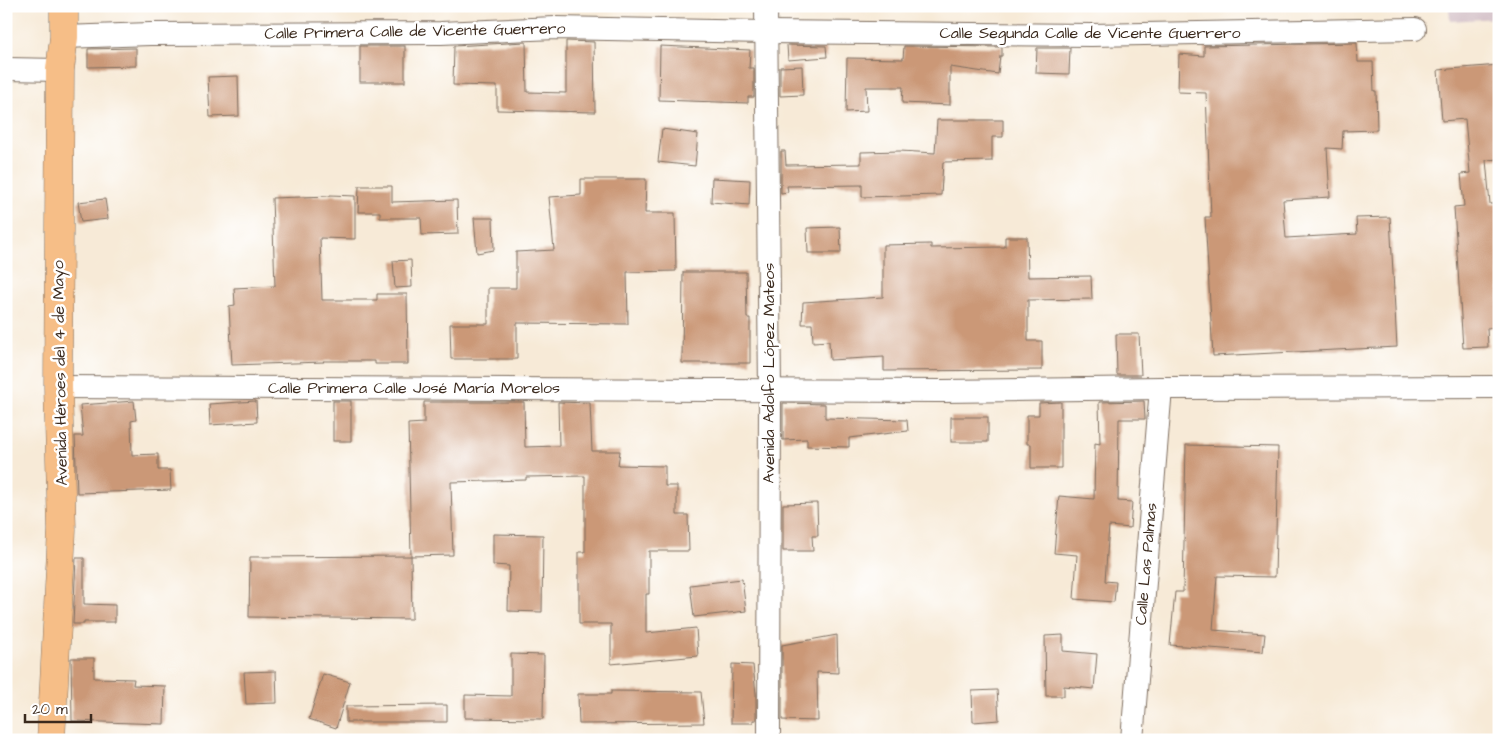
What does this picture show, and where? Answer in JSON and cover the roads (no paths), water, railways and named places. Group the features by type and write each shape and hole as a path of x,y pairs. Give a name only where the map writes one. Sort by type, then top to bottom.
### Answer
{"main road":[{"name":"Avenida Héroes del 4 de Mayo","path":"51,740 62,530 58,387 60,70 64,37 59,7"}],"street":[{"name":"Avenida Adolfo López Mateos","path":"766,6 770,390 769,740"},
{"name":"Calle Primera Calle de Vicente Guerrero","path":"64,37 150,34 441,33 555,28 766,32"},
{"name":"Calle Segunda Calle de Vicente Guerrero","path":"766,32 1091,35 1415,29"},
{"path":"6,69 60,70"},
{"name":"Calle Primera Calle José María Morelos","path":"58,387 942,391 1499,387"},
{"name":"Calle Las Palmas","path":"1132,740 1161,388"},
{"path":"1123,740 1132,740"}]}
